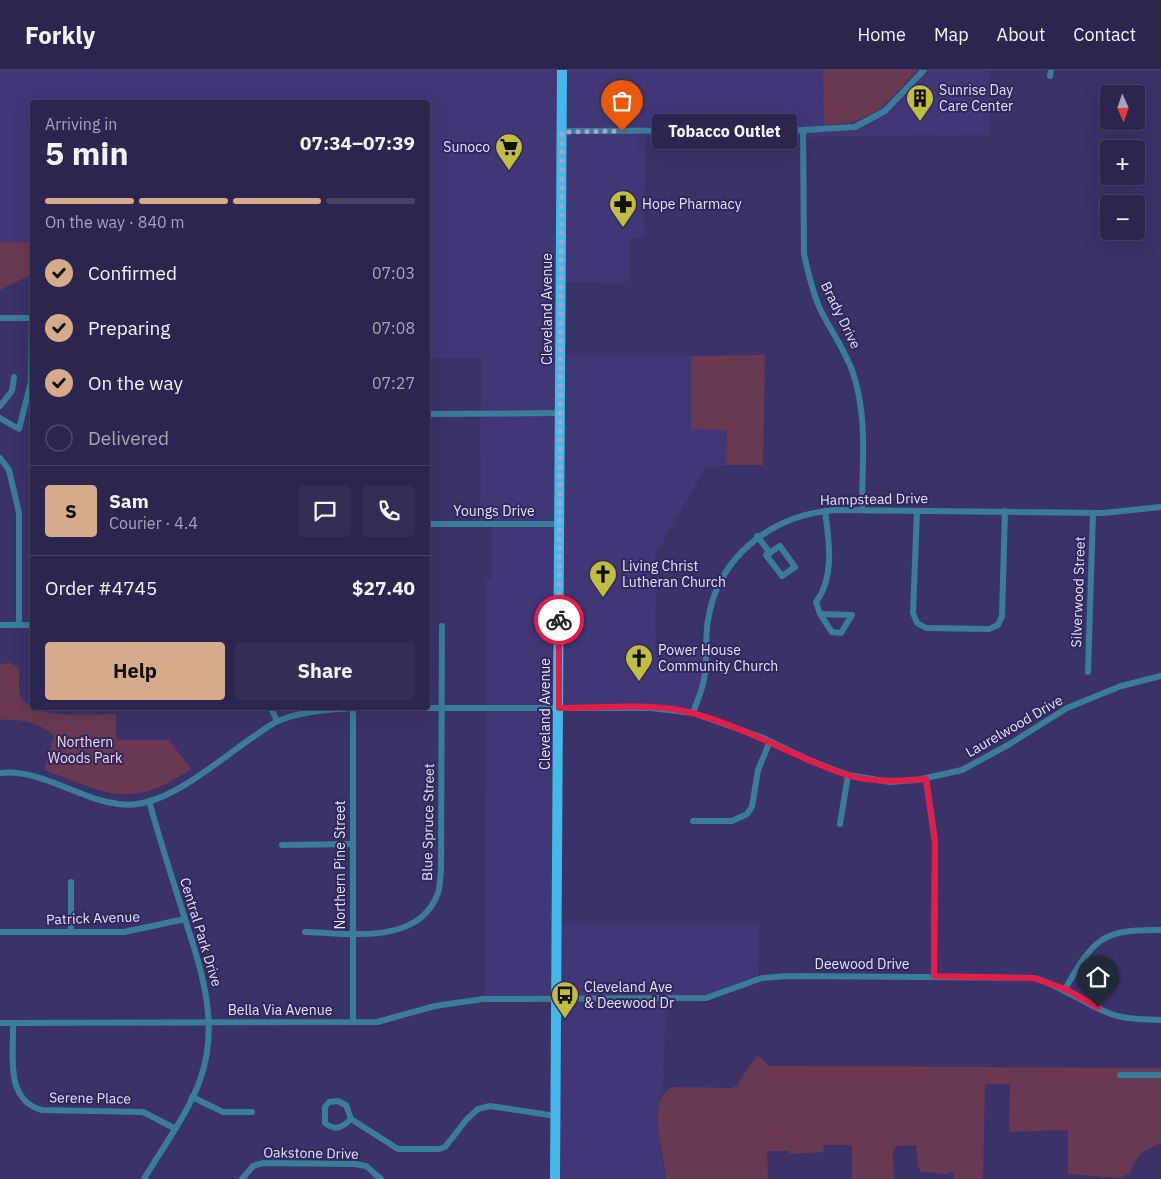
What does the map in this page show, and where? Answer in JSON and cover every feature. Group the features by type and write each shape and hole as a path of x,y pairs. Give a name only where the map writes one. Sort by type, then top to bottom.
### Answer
{"main road":[{"name":"Cleveland Avenue","path":"555,1179 562,70"}],"street":[{"path":"562,132 842,128 865,122 885,111 924,70"},
{"name":"Brady Drive","path":"803,130 804,254 808,274 820,308 848,358 858,388 863,438 862,510"},
{"path":"0,318 30,318"},
{"path":"0,406 12,391 14,377"},
{"path":"0,418 19,429 30,386"},
{"path":"430,414 560,414"},
{"path":"0,458 9,470 19,513 19,625"},
{"name":"Hampstead Drive","path":"693,713 704,679 706,634 714,595 726,568 757,536 793,518 825,511 1093,512 1145,510 1161,507"},
{"path":"917,510 913,613 917,624 926,628 989,629 998,625 1002,616 1005,511"},
{"path":"820,614 852,616 841,633 832,632 820,614 816,602 824,589 830,546 825,511"},
{"name":"Silverwood Street","path":"1088,672 1093,512"},
{"name":"Youngs Drive","path":"430,524 560,524"},
{"path":"757,536 770,552"},
{"path":"780,546 795,567 782,576 766,555 770,552 780,546"},
{"path":"0,625 30,625"},
{"name":"Blue Spruce Street","path":"305,932 388,933 410,927 428,912 438,893 441,871 442,626"},
{"name":"Laurelwood Drive","path":"430,708 650,708 683,710 770,741 808,760 848,775 890,782 947,775 973,765 1067,708 1121,686 1161,676"},
{"path":"272,710 277,721"},
{"name":"Laurelwood Drive","path":"149,802 184,784 277,721 309,711 324,710"},
{"name":"Northern Pine Street","path":"353,710 353,1022"},
{"path":"692,821 732,821 747,814 752,807 758,770 770,741"},
{"path":"0,773 32,776 115,804 134,805 149,802"},
{"path":"840,824 848,775"},
{"path":"926,779 935,842 934,976"},
{"name":"Central Park Drive","path":"144,1178 192,1097 206,1062 209,1023 208,997 200,964 149,802"},
{"path":"282,845 352,844"},
{"path":"71,882 71,932"},
{"name":"Patrick Avenue","path":"0,932 124,932 185,919"},
{"path":"1065,989 1083,957 1099,940 1124,931 1161,930"},
{"name":"Deewood Drive","path":"557,998 706,998 754,980 774,977 1020,977 1034,978 1065,989 1111,1014 1135,1019 1161,1020"},
{"name":"Bella Via Avenue","path":"0,1023 377,1022 435,1006 483,999 557,998"},
{"name":"Serene Place","path":"14,1023 14,1082 22,1100 31,1107 42,1110 143,1112 174,1128"},
{"path":"1120,1075 1161,1075"},
{"path":"192,1097 223,1112 252,1112"},
{"path":"351,1119 344,1126 330,1127 325,1122 324,1108 329,1102 338,1101 346,1105 351,1119 393,1147 440,1149 449,1143 467,1119 478,1109 490,1106 556,1116"},
{"name":"Oakstone Drive","path":"242,1179 253,1166 263,1163 354,1164 366,1166 381,1179"}],"shaded area":[{"path":"0,70 823,70 824,125 854,122 886,104 917,70 990,70 990,135 646,138 644,238 630,238 630,281 561,282 561,356 691,356 691,429 727,430 726,465 707,465 655,555 656,651 706,650 705,675 693,713 670,709 559,709 558,923 759,923 758,979 725,992 666,1000 663,1090 659,1098 660,1147 666,1179 555,1179 556,999 485,1000 486,580 492,579 492,525 480,525 481,358 430,358 430,100 30,100 30,242 0,242"}],"green space":[{"path":"823,70 917,70 887,102 868,116 842,123 824,125"},
{"path":"0,242 30,242 30,275 0,290"},
{"path":"765,355 763,465 726,465 727,430 691,429 691,356"},
{"name":"Northern Woods Park","path":"11,663 19,668 20,696 30,706 30,710 80,715 116,714 116,740 169,740 191,769 151,790 134,794 102,791 44,770 54,736 49,731 29,722 0,720 0,664"},
{"path":"757,1055 769,1066 1161,1068 1161,1143 1142,1152 1130,1173 1121,1178 1068,1174 1068,1130 1009,1132 1010,1084 985,1084 983,1179 954,1179 953,1171 947,1174 921,1172 918,1166 916,1145 897,1146 893,1151 894,1179 852,1179 852,1145 824,1145 823,1152 791,1154 788,1151 767,1151 768,1179 666,1179 658,1115 664,1093 672,1087 732,1088 737,1085"}],"way so far":[{"path":"559,620 562,132 622,131"}],"place":[{"name":"Sunrise Day Care Center","path":"920,122"},
{"name":"Tobacco Outlet","path":"622,131"},
{"name":"Sunoco","path":"509,171"},
{"name":"Hope Pharmacy","path":"623,228"},
{"name":"Living Christ Lutheran Church","path":"603,598"},
{"name":"Power House Community Church","path":"639,682"},
{"name":"Cleveland Ave & Deewood Dr","path":"565,1019"}],"route":[{"path":"559,620 559,708 683,710 761,737 808,760 848,775 890,782 926,779 935,842 934,976 1034,978 1065,989 1098,1007"}]}
